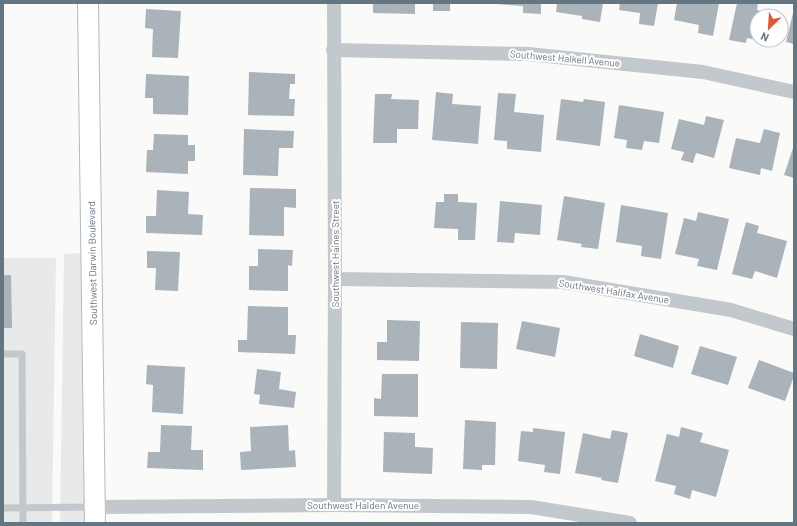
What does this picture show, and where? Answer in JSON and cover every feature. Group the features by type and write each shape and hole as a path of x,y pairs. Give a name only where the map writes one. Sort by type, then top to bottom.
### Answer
{"street":[{"name":"Southwest Darwin Boulevard","path":"88,3 95,515"},
{"name":"Southwest Haines Street","path":"334,3 334,505"},
{"name":"Southwest Halkell Avenue","path":"333,50 528,54 703,72 794,92"},
{"name":"Southwest Halifax Avenue","path":"335,279 563,282 731,310 794,329"},
{"name":"Southwest Halden Avenue","path":"95,515 334,505 531,507 630,523"}],"lane":[{"path":"3,354 22,354 23,523"},
{"path":"3,508 23,508 95,515"}],"shaded area":[{"path":"83,253 87,523 60,523 64,254"},
{"path":"3,258 56,258 52,523 3,523"}],"building":[{"path":"373,3 415,3 415,14 373,13"},
{"path":"433,3 450,3 450,11 433,11"},
{"path":"496,3 541,3 541,14 523,13 523,6"},
{"path":"557,3 603,3 600,22 582,19 582,16 556,12"},
{"path":"620,3 658,3 654,26 639,24 640,13 619,10"},
{"path":"677,3 719,3 713,36 698,33 699,25 674,20"},
{"path":"737,3 758,3 757,8 749,8 749,38 747,38 746,43 729,40"},
{"path":"146,9 181,11 178,58 152,57 153,29 145,28"},
{"path":"794,13 794,44 789,43 789,30"},
{"path":"249,72 295,74 295,84 290,84 289,99 295,99 294,116 248,115"},
{"path":"146,74 189,76 188,115 153,114 153,98 145,98"},
{"path":"436,92 453,94 452,104 481,106 478,144 432,140"},
{"path":"498,93 516,94 514,112 544,115 541,152 507,149 507,141 494,140"},
{"path":"375,94 392,94 391,99 419,100 418,129 397,129 397,143 373,143"},
{"path":"561,99 583,102 584,99 605,102 600,146 556,140"},
{"path":"619,105 664,112 659,143 644,141 642,150 626,148 627,140 614,138"},
{"path":"706,116 724,120 714,158 696,153 693,163 681,160 684,152 671,149 679,119 704,125"},
{"path":"244,129 294,131 293,148 279,148 278,176 243,175"},
{"path":"764,129 780,133 772,171 761,168 760,175 729,168 736,138 760,143"},
{"path":"154,134 188,135 188,145 195,145 195,161 188,161 188,174 146,172 147,150 153,150"},
{"path":"794,145 794,178 784,175"},
{"path":"250,188 296,189 296,208 284,207 284,236 249,235"},
{"path":"157,190 189,192 188,214 203,215 202,235 146,233 146,216 156,216"},
{"path":"444,194 458,194 458,202 477,203 475,240 458,240 458,229 434,228 436,202 444,202"},
{"path":"564,196 605,203 598,249 581,247 582,244 557,240"},
{"path":"500,201 542,205 540,235 515,233 514,243 497,242"},
{"path":"621,205 668,213 661,259 641,256 642,246 616,242"},
{"path":"698,212 729,219 717,270 697,266 699,259 675,254 684,218 696,221"},
{"path":"746,222 759,226 757,233 787,241 777,278 755,271 752,279 732,274"},
{"path":"258,249 293,250 292,266 288,265 288,291 249,290 249,266 258,266"},
{"path":"147,251 180,252 178,291 155,290 156,268 147,268"},
{"path":"3,275 11,275 12,328 3,328"},
{"path":"248,306 288,307 288,335 296,335 295,354 238,352 238,340 247,340"},
{"path":"387,320 420,321 419,361 377,360 377,342 387,342"},
{"path":"522,321 560,328 555,357 516,349"},
{"path":"461,322 498,323 497,369 460,368"},
{"path":"640,334 679,346 673,368 634,356"},
{"path":"700,346 737,357 728,385 691,374"},
{"path":"759,360 794,373 785,401 748,388"},
{"path":"147,365 185,367 183,414 152,412 153,385 146,384"},
{"path":"257,369 281,372 279,389 296,392 294,408 259,404 260,395 254,394"},
{"path":"382,374 418,374 418,417 374,416 374,398 381,399"},
{"path":"465,420 496,422 495,465 482,465 482,470 463,469"},
{"path":"161,425 192,426 191,450 203,450 203,470 147,468 148,452 160,452"},
{"path":"288,425 289,451 295,450 296,467 241,470 240,452 251,451 250,427"},
{"path":"681,427 703,433 700,442 729,450 716,497 692,490 690,499 674,494 676,486 655,481 667,434 679,437"},
{"path":"533,428 565,432 560,474 544,472 545,465 518,461 521,431 533,432"},
{"path":"612,430 628,433 618,483 601,480 602,478 575,473 583,433 610,439"},
{"path":"384,432 415,433 415,447 433,448 432,474 383,472"}]}
